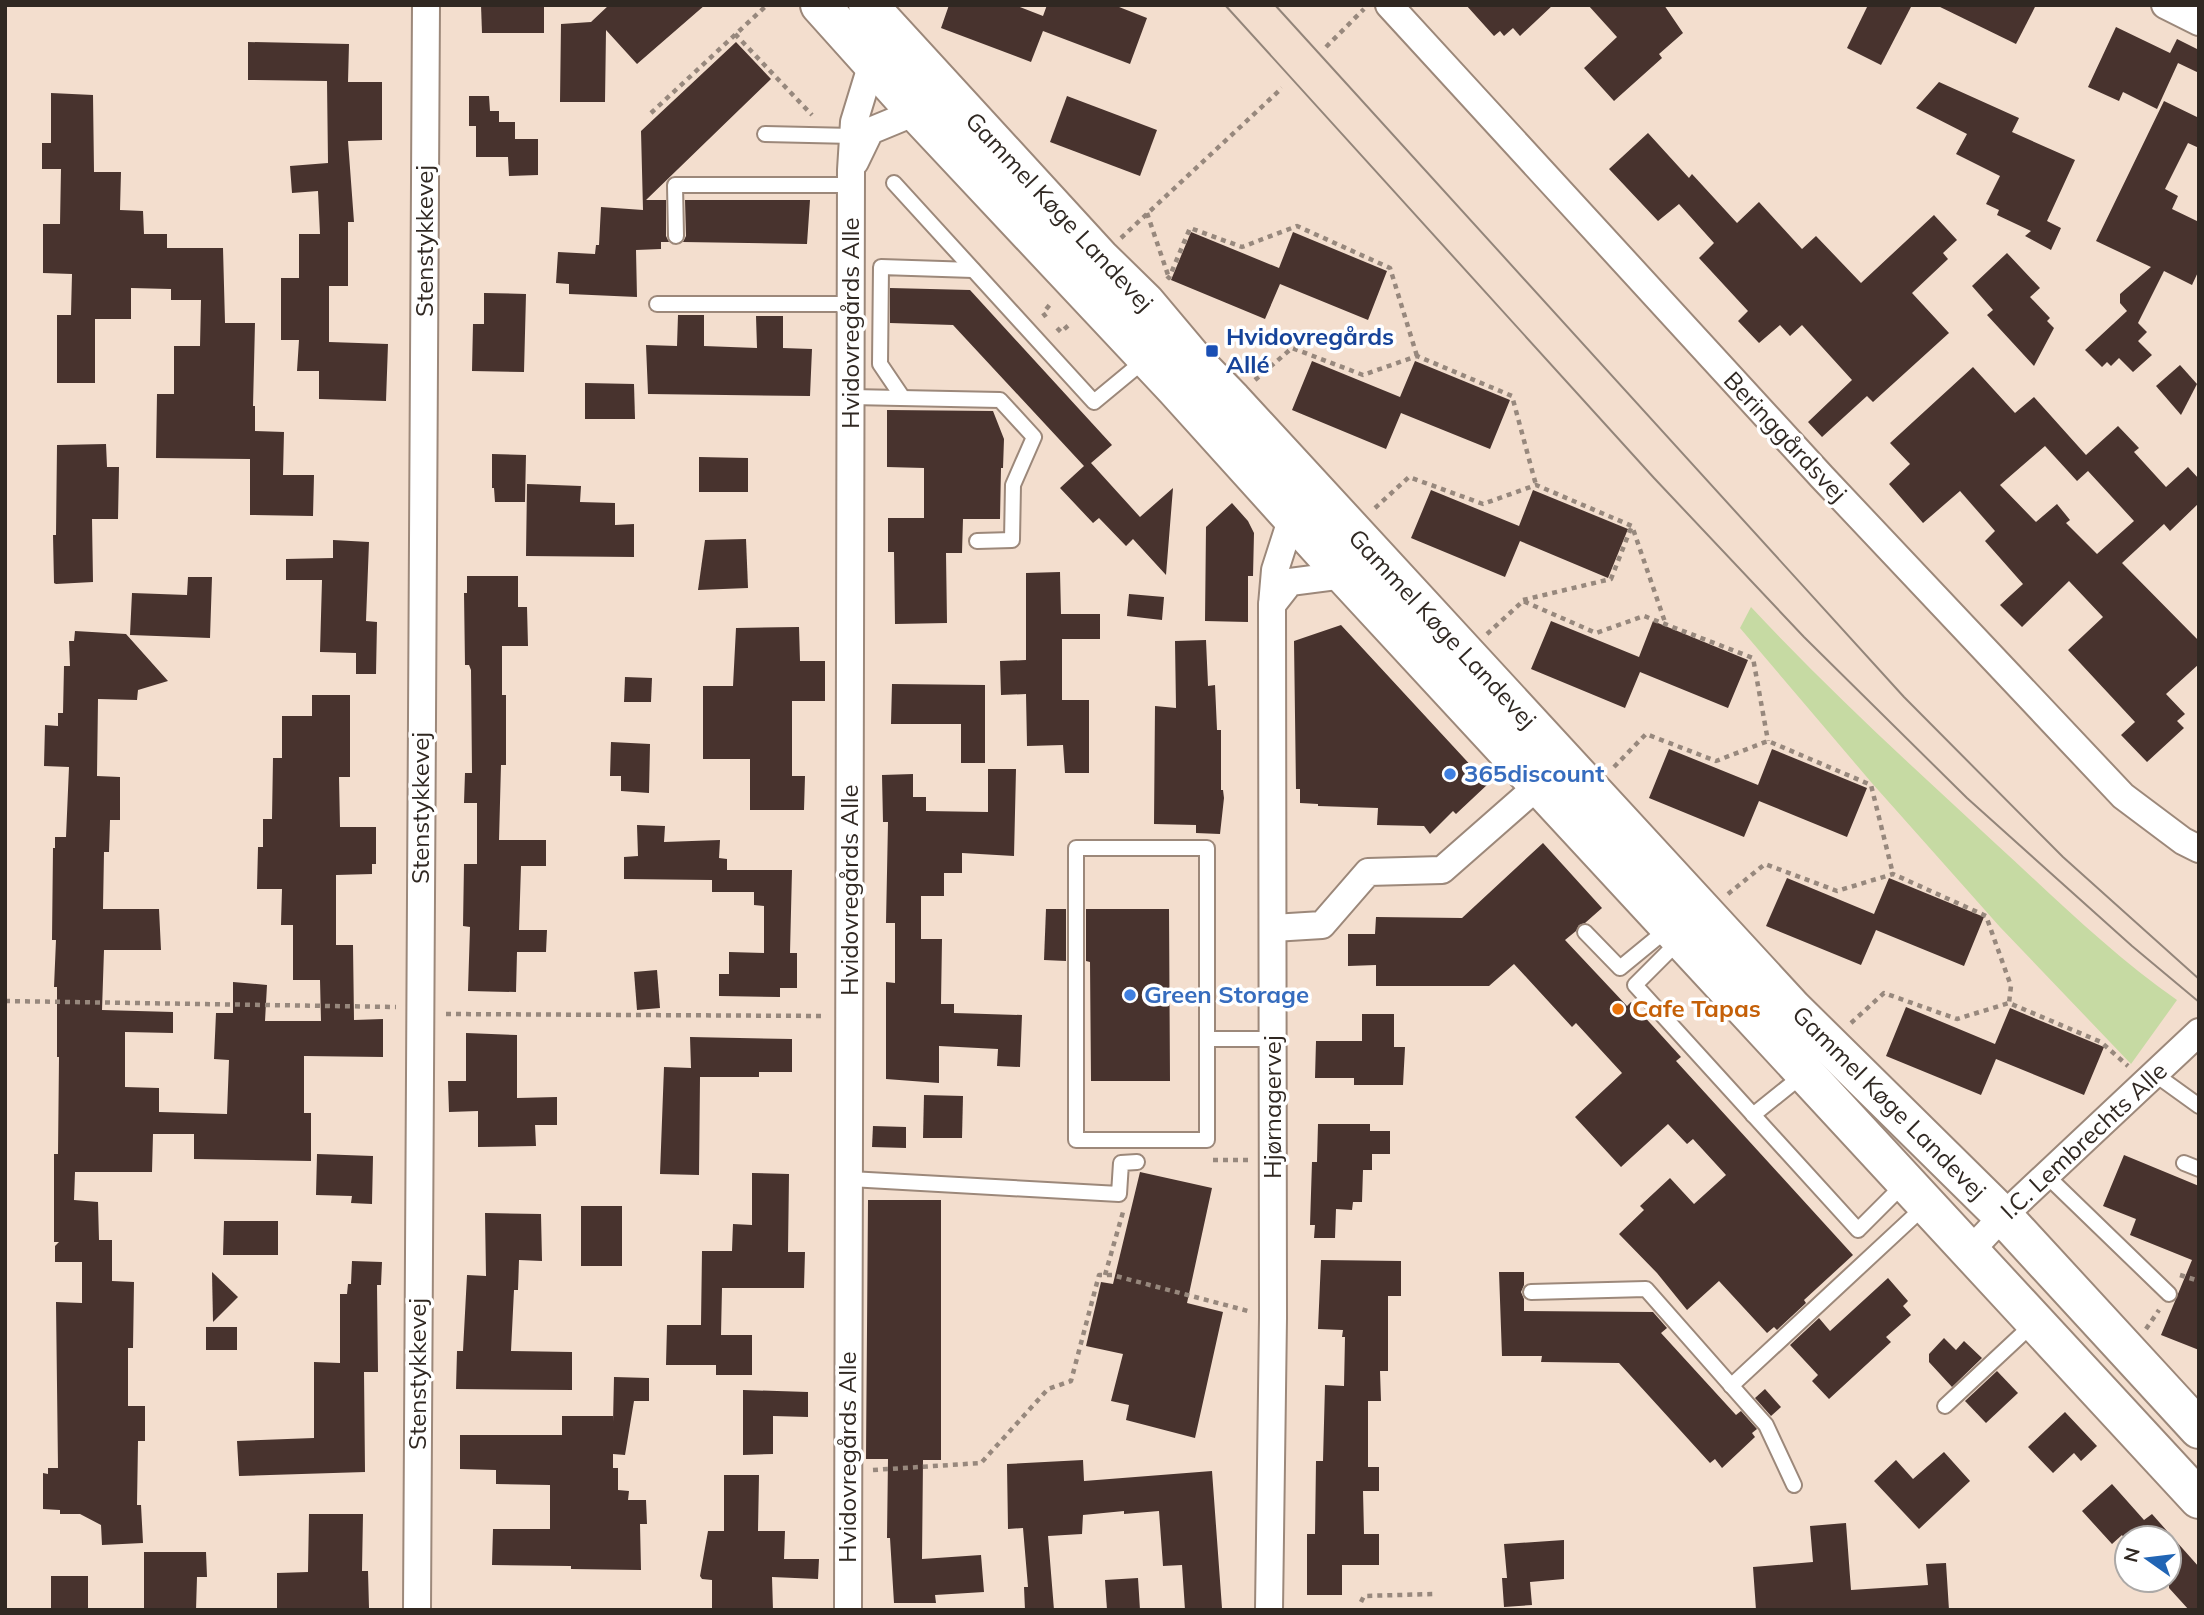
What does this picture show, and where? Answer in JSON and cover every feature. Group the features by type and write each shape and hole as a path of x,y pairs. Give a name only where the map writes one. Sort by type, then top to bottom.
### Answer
{"main road":[{"name":"Gammel Køge Landevej","path":"820,5 916,112 1540,784 1817,1058 2003,1216 2199,1429"},
{"name":"Gammel Køge Landevej","path":"868,5 1100,258 1157,290 1198,365 1590,790 1685,926"},
{"name":"Gammel Køge Landevej","path":"1817,1058 1917,1193 2199,1499"}],"street":[{"name":"Stenstykkevej","path":"417,1610 426,5"},
{"name":"Beringgårdsvej","path":"1390,5 1813,467 2123,796 2183,841 2199,849"},
{"path":"2165,5 2199,22"},
{"name":"Hvidovregårds Alle","path":"848,1610 851,178 842,135 854,122 872,63"},
{"name":"Hvidovregårds Alle","path":"851,178 870,131 916,112"},
{"name":"Hjørnagervej","path":"1269,1610 1273,1318 1272,605 1275,570 1292,517"},
{"path":"1272,605 1290,582 1344,575"},
{"path":"1273,928 1322,925 1368,872 1442,870 1540,784"},
{"name":"I.C. Lembrechts Alle","path":"1969,1251 2199,1032"}],"lane":[{"path":"765,134 842,135"},
{"path":"676,236 676,185 851,178"},
{"path":"894,183 1094,402 1147,358"},
{"path":"903,398 880,364 881,267 973,270"},
{"path":"657,304 851,304"},
{"path":"851,397 1000,400 1034,437 1013,485 1012,540 976,541"},
{"path":"1076,848 1207,848 1207,1039 1207,1140 1076,1140 1076,848"},
{"path":"1585,932 1620,968 1685,926"},
{"path":"1685,926 1635,985 1858,1230 1917,1193"},
{"path":"1207,1039 1273,1039"},
{"path":"1754,1115 1817,1058"},
{"path":"2152,1079 2199,1106"},
{"path":"850,1179 1119,1194 1121,1163 1137,1162"},
{"path":"2184,1163 2199,1169"},
{"path":"2047,1175 2169,1294"},
{"path":"1731,1386 1917,1193"},
{"path":"1531,1292 1646,1289 1766,1425 1794,1485"},
{"path":"1945,1406 2035,1322"}],"path":[{"path":"651,113 767,5"},
{"path":"1326,47 1363,9 1390,5"},
{"path":"735,34 842,135"},
{"path":"1100,258 1282,88"},
{"path":"1147,213 1157,290"},
{"path":"1157,290 1190,228 1242,247 1297,226 1390,268 1417,356"},
{"path":"1232,400 1292,348 1363,375 1417,356 1512,396 1536,485"},
{"path":"1351,530 1409,477 1483,505 1536,485 1632,526 1666,625"},
{"path":"1465,654 1523,601 1611,579 1632,526"},
{"path":"1523,601 1596,633 1644,617 1753,658 1768,741"},
{"path":"1590,790 1646,734 1716,761 1768,741 1871,785 1894,874"},
{"path":"1685,926 1765,864 1837,891 1894,874 1986,916 2011,986 2009,1003"},
{"path":"1817,1058 1884,993 1957,1019 2009,1003 2101,1042 2152,1079"},
{"path":"1105,1275 1137,1162"},
{"path":"848,1472 982,1463 1048,1390 1071,1381 1099,1275 1112,1275 1273,1318"},
{"path":"1361,1602 1364,1596 1434,1594"}],"green space":[{"path":"1751,607 1871,728 2062,905 2129,964 2177,1000 2131,1064 2000,927 1871,782 1740,628"}],"building":[{"path":"481,5 544,5 544,33 482,33"},
{"path":"609,5 705,5 637,64 606,30 605,102 560,102 561,24 591,22"},
{"path":"949,5 1015,5 1043,16 1047,5 1114,5 1147,18 1130,64 1043,31 1031,62 941,28"},
{"path":"1466,5 1553,5 1520,36 1513,28 1504,36 1500,31 1494,36"},
{"path":"1588,5 1664,5 1683,33 1659,54 1662,58 1614,101 1584,68 1617,37"},
{"path":"1868,5 1912,5 1881,65 1847,48"},
{"path":"1936,5 2036,5 2016,44"},
{"path":"2116,27 2170,53 2177,39 2199,50 2199,73 2178,63 2157,109 2123,92 2119,101 2088,87"},
{"path":"248,42 349,44 348,82 382,82 382,140 348,141 354,222 348,222 348,286 329,286 329,342 388,344 386,401 319,399 319,371 297,371 299,340 281,340 281,278 299,278 299,234 320,234 318,191 292,193 290,166 328,163 327,81 248,80"},
{"path":"736,42 771,79 646,200 666,200 666,236 669,242 661,242 661,249 636,250 637,297 569,294 569,284 556,283 558,252 595,254 596,245 599,245 601,207 643,210 641,131"},
{"path":"1939,82 2019,118 2012,132 2075,160 2047,221 2061,228 2051,250 2025,236 2031,231 1997,215 1999,210 1986,204 2000,176 1956,154 1967,134 1916,108"},
{"path":"51,93 93,95 94,172 121,172 120,210 143,211 144,234 167,234 167,248 223,248 225,323 255,323 255,431 284,432 283,475 314,475 313,516 250,515 250,459 156,458 157,394 174,394 174,346 200,346 201,300 171,300 171,289 131,288 131,319 95,319 95,383 57,383 57,315 71,315 72,274 43,273 43,224 60,224 61,169 42,169 42,143 51,143"},
{"path":"469,96 489,96 490,111 499,111 499,122 515,122 515,139 538,139 538,175 509,176 508,157 476,157 476,126 469,126"},
{"path":"1067,96 1157,130 1140,176 1050,142"},
{"path":"2164,101 2199,118 2199,148 2188,143 2165,189 2178,196 2172,209 2199,222 2199,270 2192,285 2164,271 2138,323 2147,332 2138,341 2152,355 2133,372 2119,358 2111,366 2107,362 2102,367 2085,350 2127,311 2120,303 2120,294 2151,267 2096,241"},
{"path":"1648,133 1689,178 1692,174 1737,223 1759,202 1802,249 1816,236 1861,283 1934,215 1957,240 1943,253 1948,259 1912,293 1949,333 1873,402 1867,396 1822,437 1808,422 1852,380 1802,325 1790,336 1780,325 1759,343 1738,321 1748,311 1699,258 1714,243 1679,204 1658,221 1609,169"},
{"path":"685,200 810,200 807,244 683,242 686,236"},
{"path":"1191,232 1279,268 1293,232 1387,271 1368,320 1280,284 1265,319 1171,280"},
{"path":"2007,253 2040,288 2030,297 2050,318 2047,321 2054,328 2034,366 1987,315 1993,310 1972,286"},
{"path":"890,288 970,290 1112,445 1091,463 1140,517 1173,488 1166,575 1133,539 1126,546 1099,518 1093,523 1060,488 1084,466 953,325 890,323"},
{"path":"484,293 526,294 524,372 472,371 473,324 484,324"},
{"path":"678,315 704,315 704,346 757,348 756,316 783,316 783,348 812,349 810,396 648,394 646,345 677,346"},
{"path":"1312,361 1400,397 1415,361 1510,400 1490,449 1401,413 1386,449 1292,410"},
{"path":"2180,365 2197,384 2181,415 2156,386"},
{"path":"1973,367 2015,413 2034,397 2086,455 2118,426 2139,448 2134,452 2166,487 2188,467 2199,479 2199,503 2170,531 2164,524 2122,563 2199,641 2199,664 2166,694 2185,714 2177,721 2184,728 2147,762 2121,735 2135,722 2068,650 2103,617 2069,581 2022,627 2000,605 2023,584 1985,541 1995,531 1960,491 1923,523 1889,484 1910,464 1890,443","holes":["2045,446 2077,481 2088,471 2134,521 2097,554 2066,523 2070,520 2057,504 2036,522 2000,485"]},
{"path":"585,383 634,384 635,419 585,419"},
{"path":"887,410 993,411 1004,439 1000,519 963,519 962,553 946,553 947,623 895,624 894,552 888,552 888,518 924,518 924,468 887,467"},
{"path":"106,444 107,467 119,467 118,519 92,519 93,582 56,584 53,535 56,535 57,445"},
{"path":"492,454 526,455 525,502 495,502 492,488"},
{"path":"699,457 748,458 748,492 699,492"},
{"path":"527,484 581,486 580,502 615,503 615,525 634,524 634,557 526,556"},
{"path":"1431,490 1519,526 1533,490 1628,529 1608,578 1520,541 1505,577 1411,538"},
{"path":"1232,503 1248,521 1254,533 1253,576 1248,576 1248,622 1205,621 1206,527"},
{"path":"746,539 748,588 698,590 705,540"},
{"path":"333,540 369,542 366,621 377,622 376,674 356,674 356,653 320,652 322,580 286,580 286,559 333,558"},
{"path":"1060,572 1061,614 1100,614 1100,639 1062,639 1062,700 1089,700 1089,773 1065,773 1063,745 1027,746 1026,694 1001,695 1000,661 1026,660 1026,573"},
{"path":"467,576 518,576 518,607 527,607 528,646 502,646 502,695 506,695 506,765 501,765 499,840 546,840 546,866 521,866 519,930 547,930 546,952 517,952 516,992 468,991 470,927 463,926 464,864 477,864 477,803 464,803 465,773 472,773 471,670 469,665 465,665 464,593 467,593"},
{"path":"188,577 212,577 210,638 130,635 132,593 187,595"},
{"path":"1129,594 1164,597 1162,620 1127,616"},
{"path":"1551,621 1639,657 1653,621 1748,660 1728,708 1640,672 1625,708 1531,669"},
{"path":"1341,625 1488,784 1456,814 1453,811 1430,834 1424,826 1377,825 1378,808 1300,803 1300,789 1296,789 1294,641"},
{"path":"799,627 800,661 825,661 825,701 792,701 792,776 805,776 804,810 750,810 750,759 703,759 703,686 733,686 736,628"},
{"path":"75,631 126,634 168,681 138,690 137,700 98,699 97,776 120,777 120,820 110,820 109,852 104,852 103,909 159,909 161,950 104,950 102,1010 173,1012 173,1033 125,1032 125,1087 159,1088 159,1112 227,1114 229,1060 214,1059 216,1013 233,1013 233,982 267,985 265,1021 321,1021 320,980 293,980 293,925 281,925 282,889 257,889 258,847 263,847 263,819 272,819 273,758 282,758 282,716 312,716 312,695 350,695 350,777 339,777 340,827 376,827 376,864 372,864 372,874 336,875 336,945 353,945 354,1020 383,1019 383,1057 304,1056 304,1113 311,1113 311,1161 194,1159 194,1134 153,1134 152,1172 75,1172 74,1200 98,1202 99,1240 112,1240 112,1281 134,1282 133,1348 128,1348 128,1406 145,1406 145,1441 138,1441 137,1505 141,1505 143,1543 102,1545 101,1525 80,1514 60,1514 60,1510 43,1509 43,1473 48,1474 48,1468 58,1468 56,1302 82,1303 82,1262 55,1262 55,1246 59,1242 54,1242 54,1154 58,1154 59,1057 57,987 54,987 56,940 52,940 53,848 55,837 66,837 69,767 44,766 45,725 58,726 58,713 63,713 64,666 70,666 69,641 74,641"},
{"path":"1206,640 1208,686 1215,685 1217,730 1221,730 1221,790 1224,798 1220,834 1196,833 1196,825 1154,824 1155,706 1176,708 1175,641"},
{"path":"625,677 652,678 651,702 624,702"},
{"path":"892,684 985,685 985,763 961,763 961,724 891,724"},
{"path":"611,742 650,744 649,793 621,791 621,776 610,776"},
{"path":"1669,749 1758,785 1772,749 1867,788 1847,837 1759,801 1744,837 1649,798"},
{"path":"988,769 1016,769 1014,856 962,853 962,873 944,873 944,896 921,896 921,939 942,939 941,1004 954,1004 954,1013 1022,1015 1020,1067 997,1066 998,1049 939,1046 939,1083 886,1079 886,982 895,983 895,923 886,923 888,822 883,822 882,775 913,774 913,797 926,797 926,811 988,812"},
{"path":"637,825 665,826 664,842 720,840 719,858 727,859 727,870 792,870 790,953 797,953 797,988 780,988 780,997 719,996 719,974 729,974 729,952 764,953 764,906 754,905 754,892 712,892 712,880 624,879 624,857 638,856"},
{"path":"1543,843 1602,908 1579,925 1565,940 1627,1006 1631,1002 1681,1057 1676,1061 1853,1255 1804,1300 1806,1303 1777,1330 1774,1327 1767,1333 1719,1281 1687,1310 1657,1273 1619,1234 1644,1210 1640,1206 1670,1178 1694,1204 1726,1175 1693,1139 1687,1144 1668,1124 1621,1167 1575,1117 1622,1073 1576,1023 1572,1027 1514,964 1489,986 1376,986 1376,965 1348,966 1348,934 1375,934 1376,917 1462,918"},
{"path":"1787,878 1874,914 1889,878 1984,917 1964,966 1876,930 1861,965 1766,926"},
{"path":"1046,909 1066,909 1066,961 1044,960"},
{"name":"Green Storage","path":"1086,909 1169,909 1170,1081 1091,1081 1090,962 1086,961"},
{"path":"657,970 660,1008 637,1010 634,972"},
{"path":"1906,1007 1995,1044 2010,1008 2104,1047 2084,1095 1996,1059 1981,1095 1886,1056"},
{"path":"1362,1014 1394,1014 1394,1047 1405,1047 1403,1085 1354,1085 1354,1078 1315,1078 1316,1041 1362,1041"},
{"path":"466,1033 517,1035 517,1098 557,1097 557,1125 535,1125 536,1146 478,1147 478,1111 449,1112 448,1081 466,1081"},
{"path":"690,1037 792,1039 792,1072 759,1072 759,1077 700,1077 699,1175 660,1174 664,1067 691,1068"},
{"path":"924,1095 963,1096 962,1138 923,1138"},
{"path":"1318,1124 1370,1124 1370,1131 1390,1131 1390,1154 1372,1154 1372,1170 1363,1170 1362,1202 1353,1202 1352,1210 1336,1209 1335,1238 1314,1238 1315,1225 1310,1225 1312,1162 1317,1162"},
{"path":"873,1126 906,1127 906,1148 872,1147"},
{"path":"317,1154 373,1156 372,1204 351,1203 352,1196 316,1195"},
{"path":"2124,1155 2199,1186 2199,1350 2161,1335 2192,1260 2130,1235 2136,1219 2103,1206"},
{"path":"1140,1172 1212,1188 1187,1303 1223,1312 1195,1438 1126,1420 1129,1405 1111,1401 1123,1354 1086,1346 1101,1282 1113,1284"},
{"path":"752,1173 789,1174 788,1252 805,1252 804,1288 722,1288 721,1335 752,1335 752,1375 716,1375 716,1365 666,1365 667,1325 701,1325 702,1251 732,1251 733,1224 752,1225"},
{"path":"868,1200 941,1200 941,1460 923,1460 922,1559 981,1555 984,1592 935,1595 936,1603 894,1603 890,1538 887,1538 888,1459 866,1459"},
{"path":"581,1206 622,1206 622,1266 581,1266"},
{"path":"485,1213 541,1214 542,1261 519,1260 518,1290 514,1290 511,1351 572,1352 572,1390 456,1389 457,1351 463,1351 467,1275 486,1276"},
{"path":"224,1221 278,1221 278,1255 223,1255"},
{"path":"1321,1260 1401,1261 1401,1296 1388,1296 1388,1371 1380,1371 1381,1401 1368,1401 1368,1467 1379,1467 1379,1491 1363,1491 1364,1534 1379,1534 1379,1565 1342,1565 1342,1595 1307,1595 1307,1534 1315,1534 1316,1461 1323,1461 1325,1385 1344,1386 1343,1330 1318,1329"},
{"path":"352,1261 382,1262 381,1285 377,1285 378,1372 364,1372 365,1472 239,1476 237,1441 314,1438 314,1362 340,1363 340,1294 347,1294 348,1284 351,1284"},
{"path":"212,1272 238,1297 213,1322"},
{"path":"1499,1272 1524,1272 1521,1292 1524,1311 1653,1312 1667,1328 1661,1333 1736,1415 1741,1411 1757,1429 1752,1433 1755,1437 1722,1468 1715,1459 1710,1463 1619,1363 1541,1362 1542,1356 1502,1356"},
{"path":"1888,1278 1908,1301 1903,1306 1911,1315 1886,1337 1891,1342 1829,1399 1812,1381 1818,1375 1790,1345 1819,1318 1830,1331"},
{"path":"206,1327 237,1327 237,1350 206,1350"},
{"path":"1944,1338 1956,1350 1964,1341 1982,1358 1952,1387 1929,1362 1929,1354"},
{"path":"1997,1371 2018,1393 1986,1423 1965,1401"},
{"path":"614,1377 649,1378 649,1401 634,1401 625,1455 613,1454 613,1468 618,1468 618,1490 629,1491 628,1500 646,1500 647,1524 640,1524 641,1570 492,1565 493,1529 550,1529 550,1485 496,1484 496,1470 460,1469 460,1435 562,1435 562,1416 613,1416 613,1422"},
{"path":"1765,1389 1781,1407 1771,1416 1755,1398"},
{"path":"743,1390 808,1392 808,1417 773,1416 773,1454 743,1455"},
{"path":"2065,1412 2097,1446 2081,1461 2074,1453 2053,1473 2028,1447"},
{"path":"1944,1452 1970,1481 1919,1529 1874,1481 1896,1460 1913,1479"},
{"path":"1083,1460 1084,1481 1212,1471 1222,1608 1185,1610 1182,1565 1163,1566 1159,1511 1124,1514 1124,1511 1083,1515 1082,1534 1048,1536 1054,1610 1025,1610 1024,1587 1028,1587 1023,1528 1008,1529 1007,1464"},
{"path":"724,1475 759,1475 758,1531 785,1531 784,1559 819,1559 818,1579 772,1577 773,1610 712,1610 712,1580 702,1579 700,1576 708,1531 724,1531"},
{"path":"2112,1484 2144,1520 2152,1514 2161,1524 2113,1524 2112,1544 2082,1511"},
{"path":"309,1514 363,1514 362,1571 368,1571 369,1608 277,1610 277,1573 308,1572"},
{"path":"1846,1523 1851,1590 1928,1585 1926,1564 1946,1563 1949,1610 1756,1610 1753,1567 1813,1562 1810,1526"},
{"path":"1564,1540 1564,1579 1530,1582 1532,1605 1504,1607 1502,1578 1507,1578 1504,1544"},
{"path":"2183,1549 2199,1567 2199,1610 2189,1610 2174,1594 2183,1594"},
{"path":"144,1552 206,1552 207,1577 197,1577 196,1610 144,1610"},
{"path":"51,1576 88,1576 88,1610 51,1610"},
{"path":"1138,1578 1140,1610 1107,1610 1105,1580"}],"tram line":[{"path":"1225,5 1654,478 1804,637 1967,798 2132,946 2199,1002"},
{"path":"1275,5 1904,697 2063,857 2199,979"}],"place":[{"name":"Hvidovregårds Allé","path":"1212,351"},
{"name":"365discount","path":"1450,774"},
{"name":"Green Storage","path":"1130,995"},
{"name":"Cafe Tapas","path":"1618,1009"}]}
